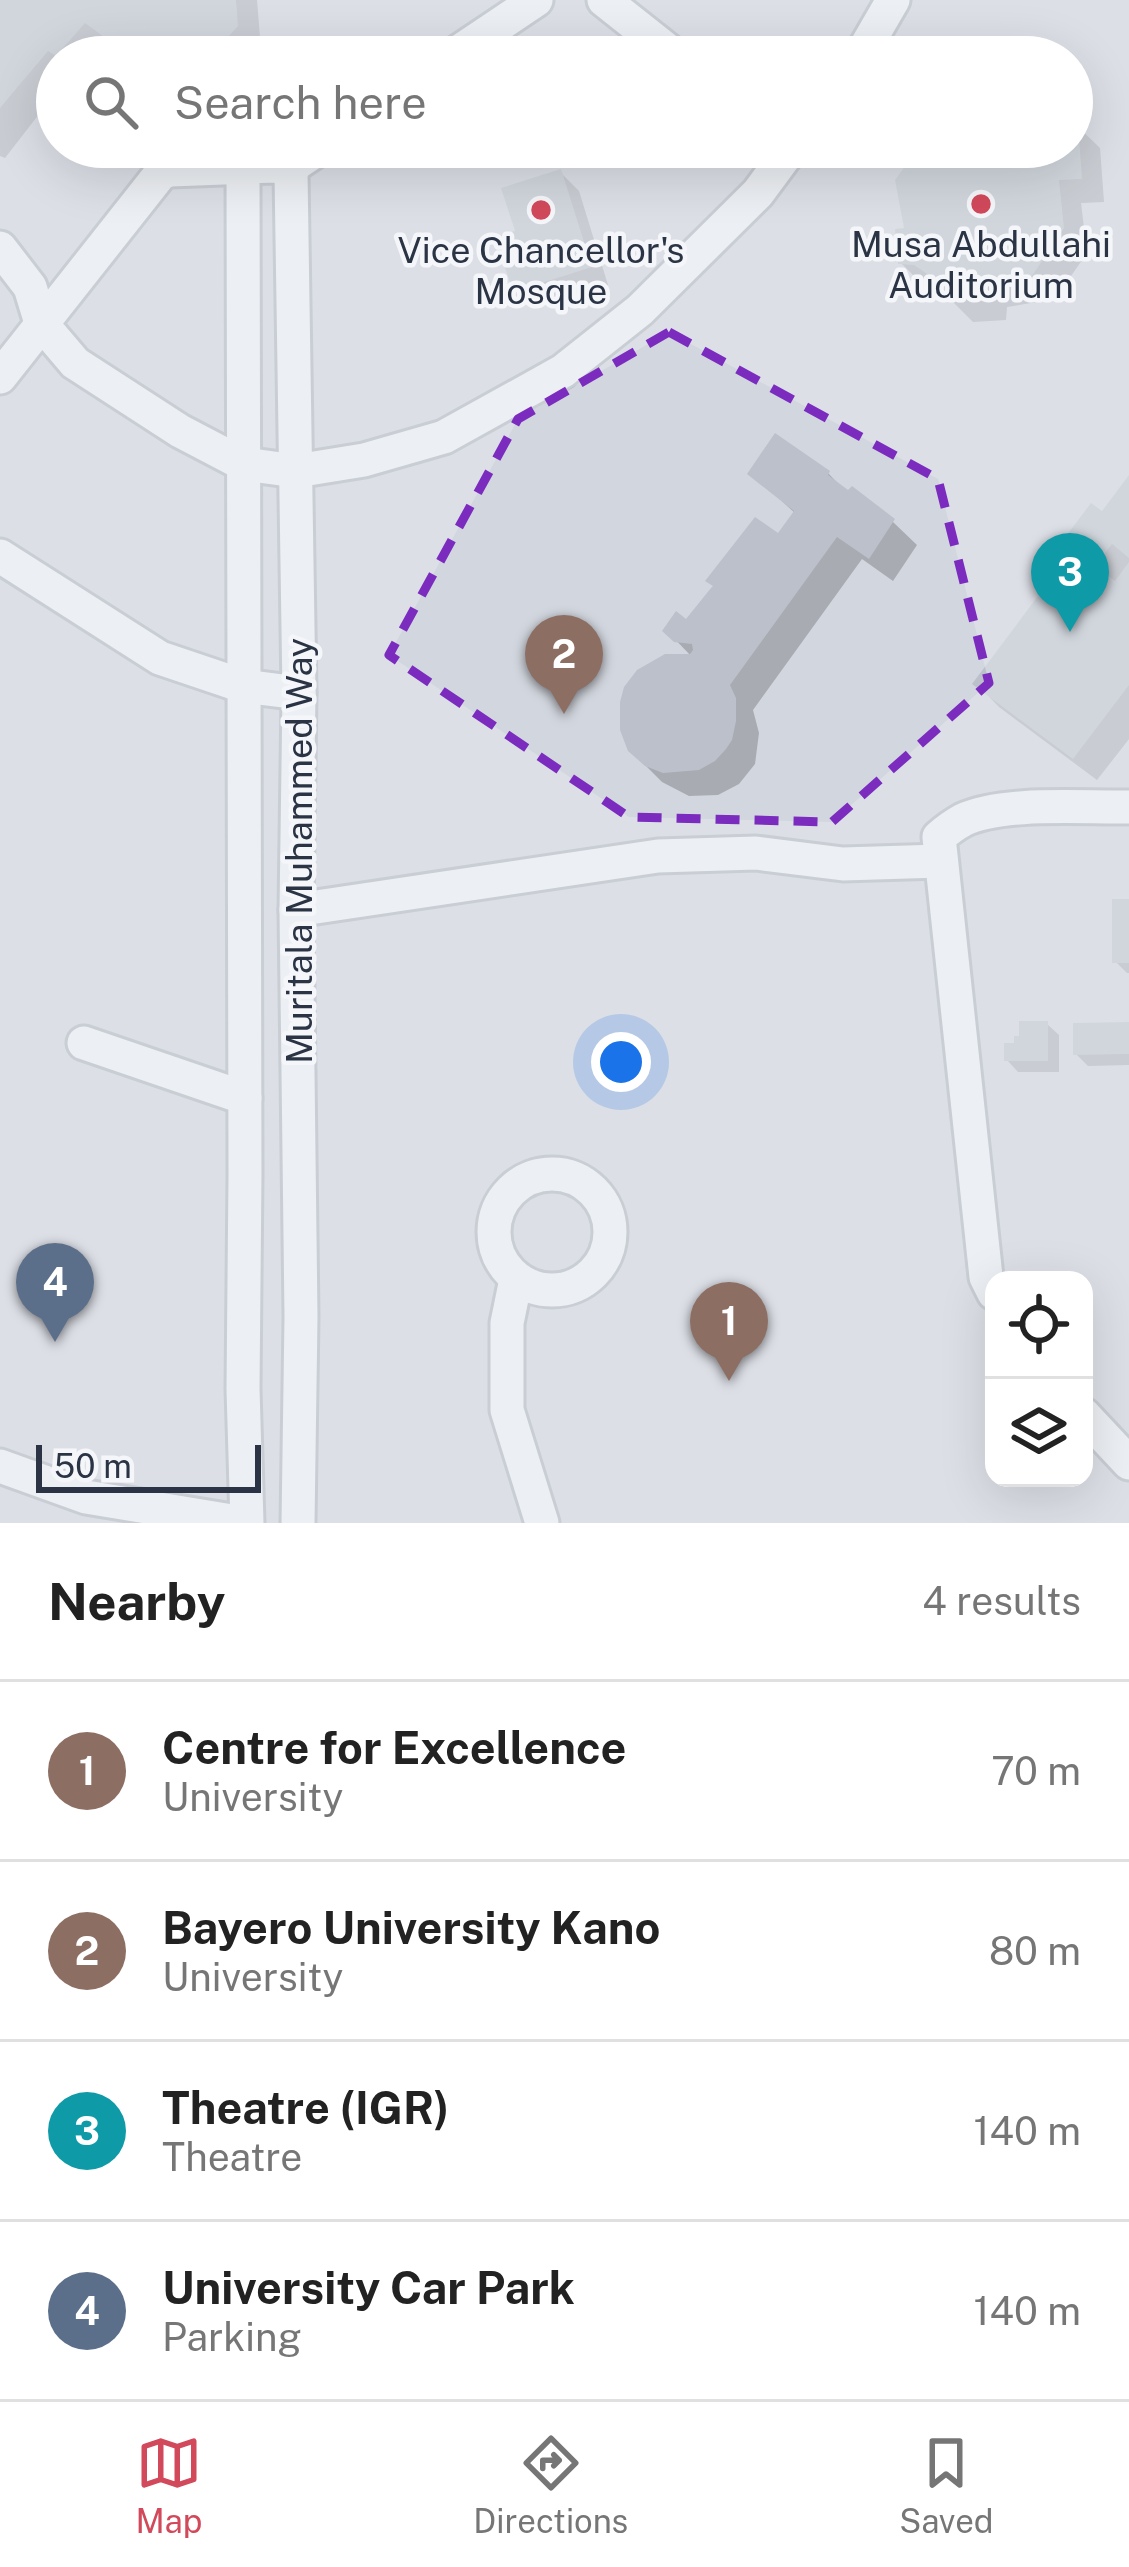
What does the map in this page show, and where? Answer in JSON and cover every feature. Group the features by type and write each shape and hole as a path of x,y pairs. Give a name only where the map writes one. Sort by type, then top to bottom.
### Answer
{"lane":[{"path":"482,36 536,0"},
{"path":"604,0 649,36"},
{"path":"872,36 893,0"},
{"path":"0,377 160,173 219,168"},
{"path":"0,1466 86,1497 246,1523 243,168"},
{"path":"284,168 290,174 297,168"},
{"path":"0,248 30,286 41,323 75,363 180,431 243,464 296,471 364,460 444,437 563,371 640,310 758,194 777,168"},
{"name":"Muritala Muhammed Way","path":"290,174 299,693 298,1523"},
{"path":"6,569 160,658 243,686 299,693"},
{"path":"985,1271 938,837 984,812 1129,806"},
{"path":"296,910 658,856 756,854 843,864 940,861"},
{"path":"84,1043 245,1098"},
{"path":"517,1279 507,1323 507,1410 542,1523"},
{"path":"1093,1425 1129,1463"},
{"path":"64,1523 86,1497"}],"highlighted area":[{"path":"669,332 938,479 989,683 832,822 629,817 389,655 518,419"}],"shaded area":[{"path":"0,0 1129,0 1129,1523 0,1523"}],"building":[{"path":"0,0 236,0 238,26 229,36 103,36 85,23 74,36 36,36 36,65 0,108"},
{"name":"Musa Abdullahi Auditorium","path":"904,168 1081,168 1082,179 1059,180 1064,228 1032,276 984,284 983,297 946,300 942,284 914,265 898,264 895,229 904,228 895,180"},
{"name":"Vice Chancellor's Mosque","path":"561,169 592,267 513,292 495,237 515,231 501,188"},
{"path":"775,433 830,471 828,475 848,490 852,486 895,519 869,559 837,537 730,685 736,698 736,721 726,749 699,770 663,773 645,766 628,751 620,730 624,687 637,670 665,654 690,654 692,644 674,642 662,631 676,611 686,619 713,586 705,581 755,517 778,533 794,511 747,474"},
{"path":"1129,475 1129,558 1112,544 1095,566 1115,581 1129,562 1129,685 1073,759 972,684 1059,568 1048,560 1091,503 1102,511"},
{"path":"1112,899 1129,899 1129,963 1112,963"},
{"path":"1019,1021 1048,1021 1048,1061 1004,1061 1004,1043 1014,1043 1014,1036 1019,1036"},
{"path":"1129,1022 1129,1054 1073,1055 1073,1023"}],"place":[{"name":"Musa Abdullahi Auditorium","path":"981,204"},
{"name":"Vice Chancellor's Mosque","path":"541,210"},
{"name":"Theatre (IGR)","path":"1070,632"},
{"name":"Bayero University Kano","path":"564,714"},
{"name":"University Car Park","path":"55,1342"},
{"name":"Centre for Excellence","path":"729,1381"}]}
